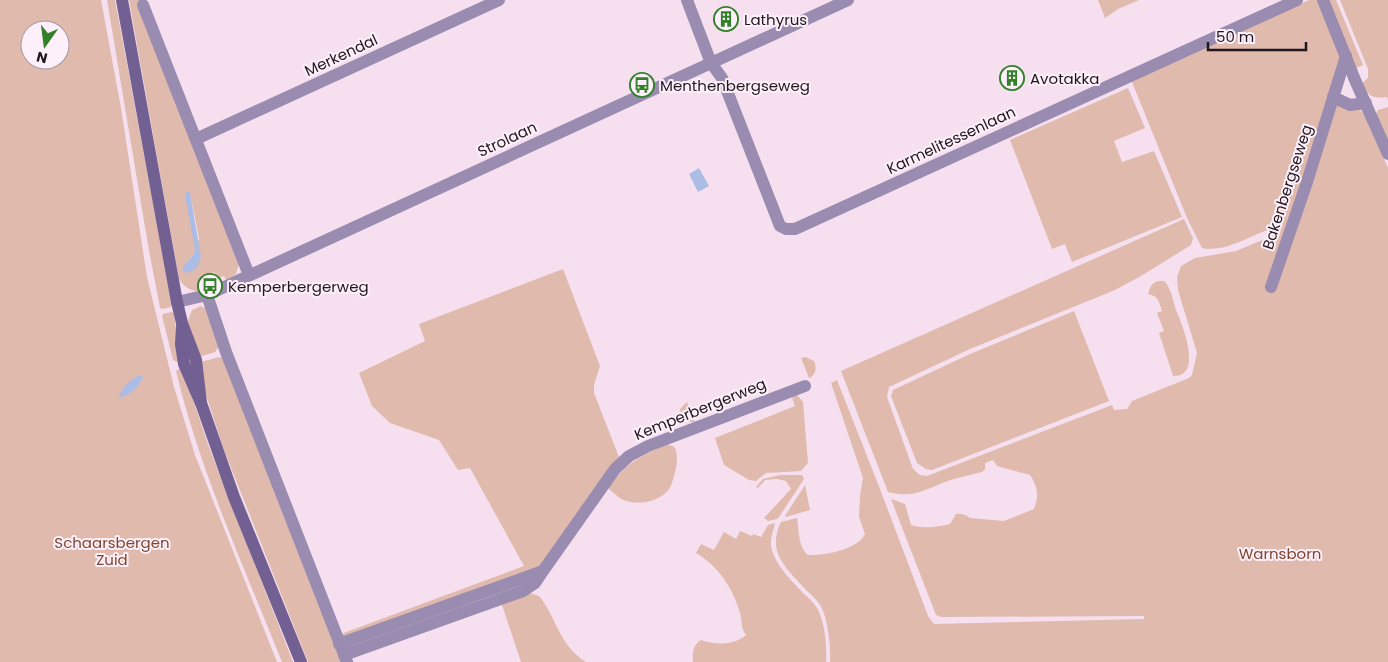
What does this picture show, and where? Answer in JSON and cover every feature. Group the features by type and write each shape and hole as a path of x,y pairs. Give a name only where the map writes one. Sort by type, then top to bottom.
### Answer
{"main road":[{"path":"122,0 182,323 181,344 184,364 201,403 234,497 301,662"}],"street":[{"name":"Merkendal","path":"196,139 499,0"},
{"path":"686,0 711,63"},
{"name":"Strolaan","path":"177,302 206,295 848,0"},
{"name":"Karmelitessenlaan","path":"711,63 722,78 780,226 786,229 795,229 1297,0"},
{"path":"1323,0 1388,154"},
{"path":"143,5 249,275"},
{"name":"Bakenbergseweg","path":"1271,287 1307,182 1346,56"},
{"path":"1333,97 1350,105 1366,103"},
{"name":"Kemperbergerweg","path":"206,295 226,352 343,654 537,576 607,478 629,456 648,446 805,386"}],"green space":[{"name":"Schaarsbergen Zuid","path":"0,0 101,0 121,108 147,277 174,387 195,455 277,662 0,662"},
{"path":"107,0 115,0 172,304 171,307 162,309 160,308 148,245"},
{"path":"129,0 142,0 239,264 236,274 226,280 224,276 217,279 214,272 204,277 207,284 202,286 204,290 196,291 190,289 179,279","holes":["190,193 199,238 192,271 186,263 194,254 195,249"]},
{"path":"1098,0 1139,0 1118,9 1105,18"},
{"name":"Warnsborn","path":"1309,0 1318,0 1342,56 1332,94 1363,112 1388,168 1388,662 830,662 828,633 823,610 816,599 786,568 777,552 776,543 781,522 797,518 802,547 808,555 831,553 849,548 856,544 865,534 859,517 863,478 831,383 837,380 928,616 934,624 1144,619 1144,616 941,617 936,615 891,499 905,504 911,525 920,527 950,524 956,514 963,514 970,518 1004,521 1034,509 1037,500 1035,484 1030,475 997,466 993,460 985,463 985,469 982,472 919,492 897,494 888,492 841,371 1184,219 1193,238 1191,245 1141,276 1115,290 970,349 889,387 887,397 913,469 920,475 927,476 1112,405 1114,410 1127,409 1132,401 1189,378 1192,375 1197,353 1178,290 1177,277 1181,266 1195,258 1236,251 1272,236 1274,228 1221,248 1202,248 1187,218 1132,82 1134,79"},
{"path":"1329,0 1336,0 1363,65 1356,68"},
{"path":"1340,0 1388,0 1388,101 1387,97 1371,96 1362,83 1368,78 1368,69"},
{"path":"1128,88 1145,128 1114,141 1122,162 1154,151 1182,217 1072,262 1065,244 1052,249 1010,140"},
{"path":"1388,107 1388,142 1376,114 1378,110"},
{"path":"563,269 600,366 594,385 594,393 619,457 540,567 349,636 342,636 341,634 524,566 470,468 458,470 439,440 390,423 372,406 359,373 425,341 419,324"},
{"path":"1159,281 1164,281 1170,290 1186,337 1188,349 1189,359 1187,368 1182,374 1173,376 1159,333 1164,331 1157,313 1162,311 1161,307 1156,298 1148,294 1152,285"},
{"path":"201,306 206,309 219,346 215,352 199,357 187,323 192,310"},
{"path":"1074,311 1109,401 932,470 926,469 917,463 891,396 893,390 970,354"},
{"path":"174,313 180,361 177,362 173,360 162,316"},
{"path":"220,357 223,359 341,662 308,662 224,450 205,392 200,362"},
{"path":"805,357 814,361 815,366 814,373 809,378 801,358"},
{"path":"182,367 210,450 293,662 282,662 210,482 197,445 176,371"},
{"path":"797,395 803,402 808,463 801,471 766,473 756,481 749,480 724,465 715,438 795,406 792,397"},
{"path":"687,402 695,422 688,422 681,417 680,409"},
{"path":"666,445 674,447 677,462 673,480 665,494 653,500 640,503 621,499 609,489 608,487 615,479 634,461"},
{"path":"780,475 802,475 804,479 779,517 768,521 764,518 791,489 786,481 777,479 765,480 758,488 756,487 763,479"},
{"path":"805,485 810,510 786,517 785,516"},
{"path":"775,523 771,540 773,553 784,572 817,608 820,614 825,634 826,662 693,662 694,649 701,640 724,644 741,639 746,635 742,627 737,604 729,586 711,564 696,553 701,544 714,550 724,532 736,539 740,531 752,536 753,534 761,537 768,525"},
{"path":"530,593 539,596 565,642 586,662 521,662 501,602"}],"water":[{"path":"699,168 709,186 698,192 689,174"},
{"path":"187,190 190,193 201,257 197,268 188,273 182,270 195,249 185,196"},
{"path":"141,375 143,378 133,391 126,396 119,397 127,383"}],"place":[{"name":"Lathyrus","path":"726,19"},
{"name":"Avotakka","path":"1012,78"},
{"name":"Menthenbergseweg","path":"642,85"},
{"name":"Kemperbergerweg","path":"210,286"}]}
